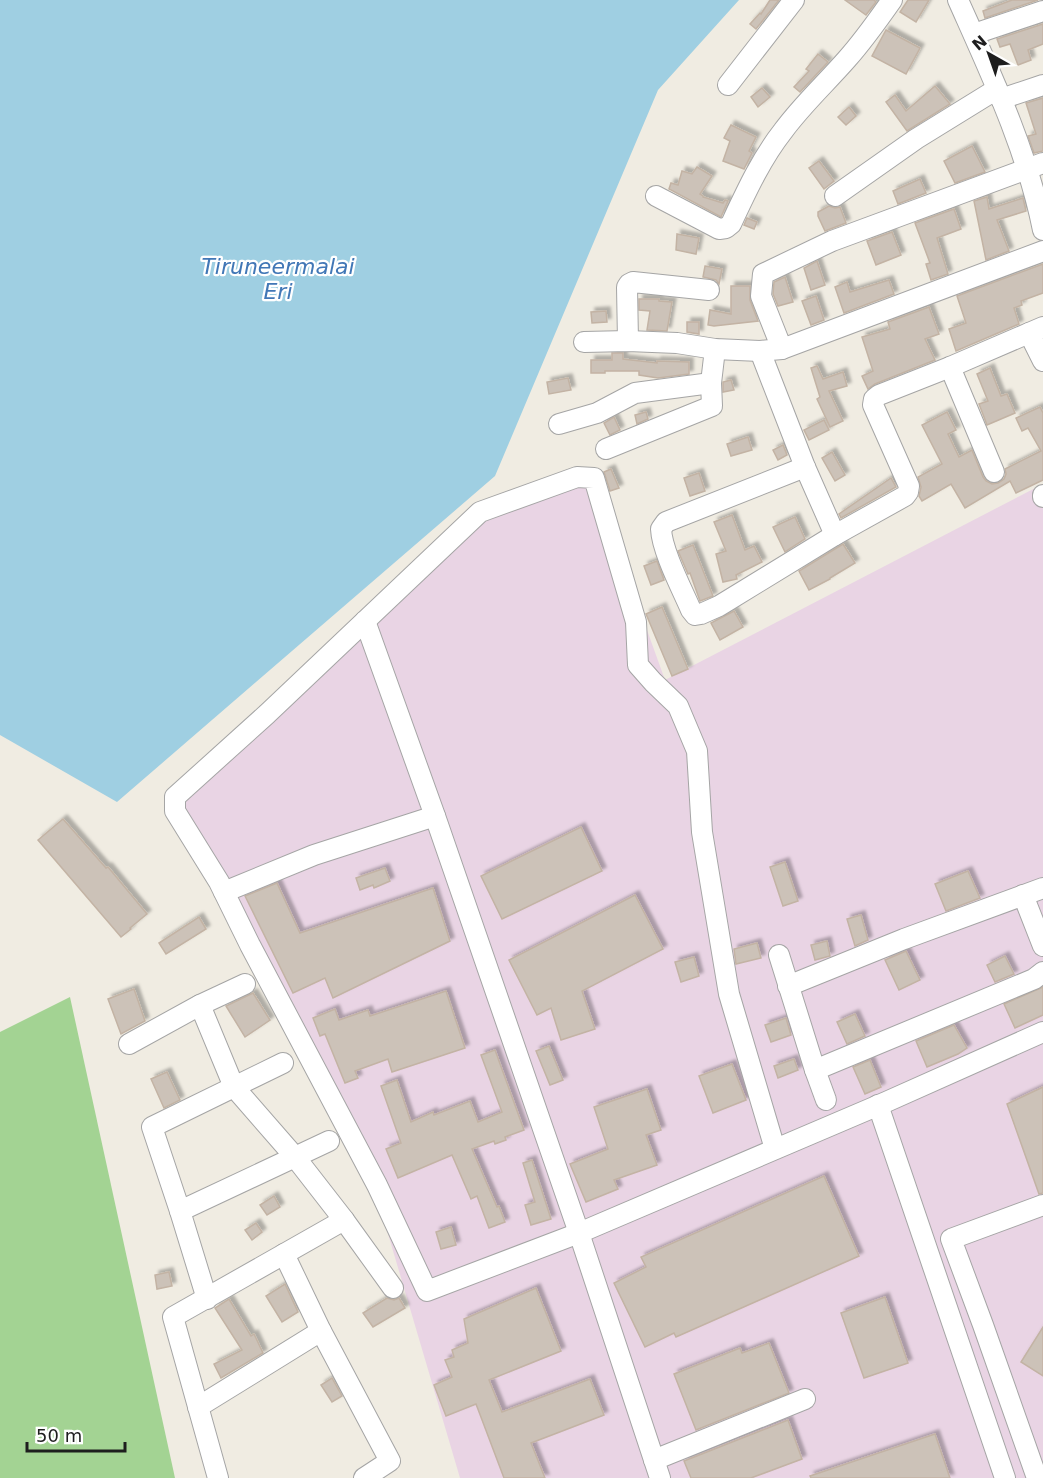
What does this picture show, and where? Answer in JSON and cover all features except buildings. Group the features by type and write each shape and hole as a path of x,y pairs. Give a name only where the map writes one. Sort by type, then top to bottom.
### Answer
{"street":[{"path":"728,85 794,0"},
{"path":"656,196 719,229 731,224 756,172 781,132 846,61 892,0"},
{"path":"960,1 999,94 1035,166 1042,226"},
{"path":"974,34 1043,11"},
{"path":"835,196 916,139 999,94 1043,86"},
{"path":"782,349 761,296 763,274 832,241 1035,166"},
{"path":"584,342 677,343 715,349 760,351 782,349 1043,250"},
{"path":"628,341 627,287 629,284 633,282 709,290"},
{"path":"805,467 666,522 661,529 661,537 690,610 695,615 719,606 905,496 909,486 873,405 874,399 879,395 1036,330 1043,361"},
{"path":"606,449 709,409 713,403 711,383 715,349"},
{"path":"760,351 805,467 836,535"},
{"path":"950,367 994,472"},
{"path":"559,424 597,413 635,393 711,383"},
{"path":"775,1149 729,994 702,832 697,751 678,706 638,665 636,622 594,478 577,477 480,512 267,714 175,797 175,811 224,892 377,1185 427,1291 579,1233 878,1105 1043,1032"},
{"path":"365,621 579,1233 657,1469 805,1399"},
{"path":"224,892 314,855 435,816"},
{"path":"788,986 904,939 1043,888"},
{"path":"1023,895 1043,946"},
{"path":"779,955 826,1100"},
{"path":"815,1070 1034,979 1043,972"},
{"path":"129,1044 200,1005 245,984"},
{"path":"200,1005 234,1087 344,1220 393,1288"},
{"path":"207,1299 152,1127 283,1064"},
{"path":"878,1105 1005,1478"},
{"path":"180,1211 329,1141"},
{"path":"1037,1478 951,1239 1043,1205"},
{"path":"218,1478 173,1317 344,1220"},
{"path":"284,1254 321,1331 390,1461 364,1478"},
{"path":"198,1407 321,1331"}],"shaded area":[{"path":"590,472 665,680 1043,484 1043,1478 460,1478 381,1210 169,805 489,513"}],"green space":[{"path":"70,997 175,1478 0,1478 0,1032"}],"water":[{"name":"Tiruneermalai Eri","path":"0,0 739,0 658,90 495,476 117,802 0,735"}]}
